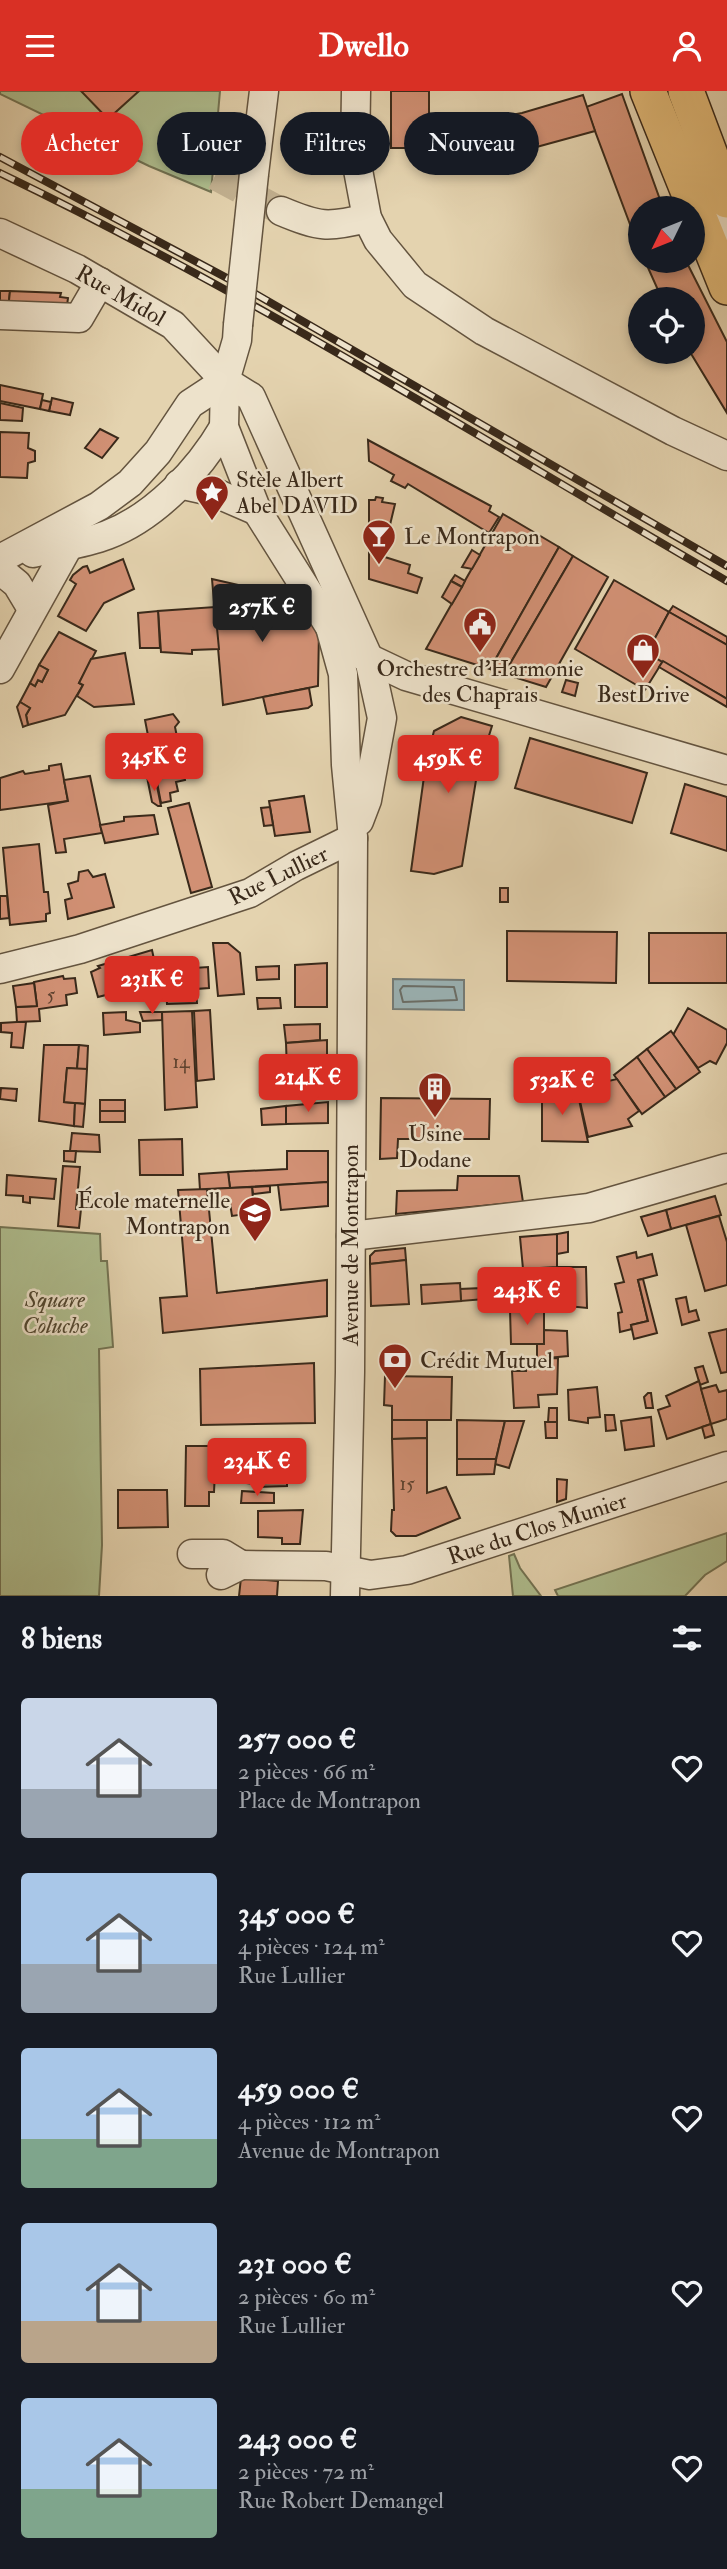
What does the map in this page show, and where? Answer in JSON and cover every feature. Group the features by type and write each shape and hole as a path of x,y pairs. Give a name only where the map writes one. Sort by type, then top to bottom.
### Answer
{"main road":[{"path":"648,91 727,287"},
{"path":"686,91 727,200"}],"street":[{"path":"264,91 237,340 225,381 224,427 257,511 330,627 349,649 425,682 727,770"},
{"path":"356,91 355,154 367,218 398,266 432,298 534,358 673,432 727,456"},
{"path":"667,91 727,240"},
{"path":"281,211 305,233 367,218"},
{"name":"Rue Midol","path":"0,233 100,282 173,325 225,381 251,397 264,419 369,659"},
{"path":"0,315 79,318 100,282"},
{"path":"0,561 99,506 130,483 158,451 190,404 225,381"},
{"path":"0,561 107,535 141,517 201,461 224,427"},
{"path":"179,484 211,491 257,511"},
{"path":"0,669 67,544 99,506"},
{"path":"0,571 17,584 32,609"},
{"name":"Avenue de Montrapon","path":"330,627 344,674 346,765 353,810 351,1236 345,1584"},
{"path":"353,838 367,800 382,718 369,659"},
{"name":"Avenue de Montrapon","path":"353,810 371,724 369,659"},
{"name":"Rue Lullier","path":"0,969 80,949 250,893 296,866 353,838"},
{"path":"351,1236 589,1208 727,1168"},
{"name":"Rue du Clos Munier","path":"192,1554 223,1554 231,1570 326,1566 345,1584 370,1575 407,1570 727,1466"}],"green space":[{"path":"0,91 220,91 218,112 157,112 157,169 143,163 143,112 37,112 0,94"},
{"path":"170,175 213,175 211,192"},
{"name":"Square Coluche","path":"0,1227 100,1234 101,1261 107,1261 113,1347 99,1349 102,1545 99,1596 0,1596"},
{"path":"727,1533 727,1561 705,1575 685,1596 558,1596 555,1590"},
{"path":"514,1554 520,1568 541,1596 513,1596 509,1556"}],"water":[{"path":"393,979 464,980 464,1010 393,1009"}],"building":[{"path":"81,91 139,91 116,112 101,112"},
{"path":"391,91 429,91 429,112 404,112 404,148 391,148"},
{"path":"622,94 659,196 628,196 628,219 586,107"},
{"path":"583,95 595,131 539,146 539,112 525,112"},
{"path":"650,273 692,273 699,287 657,287"},
{"path":"0,291 10,291 8,310 0,310"},
{"path":"10,291 61,293 60,297 68,298 66,313 8,310"},
{"path":"705,299 727,342 727,413 697,364 705,364"},
{"path":"0,385 43,394 40,409 0,401"},
{"path":"52,398 73,403 70,415 49,411"},
{"path":"42,400 51,402 49,411 40,409"},
{"path":"0,403 23,408 22,421 0,420"},
{"path":"100,429 118,438 102,458 85,448"},
{"path":"0,432 29,433 28,448 35,451 35,461 28,463 27,478 0,477"},
{"path":"368,440 491,506 489,511 499,517 489,533 408,484 405,488 391,481 394,475 369,461"},
{"path":"376,497 383,498 382,502 395,504 389,529 369,525 369,500 375,500"},
{"path":"503,514 559,547 490,669 426,649"},
{"path":"559,547 573,556 504,674 490,669"},
{"path":"472,550 480,555 472,569 462,567"},
{"path":"369,552 410,565 408,573 422,578 417,593 369,579"},
{"path":"573,556 608,577 546,687 504,674"},
{"path":"123,559 134,589 104,603 86,631 58,616 76,584 70,580 73,575 83,567 87,566 90,573"},
{"path":"455,575 465,581 462,587 451,581"},
{"path":"212,579 274,593 319,630 318,686 223,705"},
{"path":"614,580 669,612 647,653 663,661 645,690 575,649"},
{"path":"451,581 462,587 452,604 442,597"},
{"path":"673,606 727,637 727,645 669,612"},
{"path":"215,607 219,649 192,650 192,654 161,652 158,611"},
{"path":"158,611 160,648 140,648 138,613"},
{"path":"669,612 727,645 727,699 647,653"},
{"path":"59,632 96,651 79,683 83,685 65,715 28,725 26,715 30,708 20,702 30,683 35,686 38,680 42,682 48,670 39,665"},
{"path":"125,653 134,704 94,707 77,696 83,685 79,683 91,659"},
{"path":"663,661 727,699 727,707 659,667"},
{"path":"39,665 48,670 42,682 38,680 35,686 30,683"},
{"path":"566,680 578,683 575,696 562,692"},
{"path":"309,688 312,705 308,708 267,714 263,697"},
{"path":"20,702 30,708 26,715 28,725 23,727 17,707"},
{"path":"173,714 179,722 175,727 180,752 188,753 190,765 183,769 185,780 176,782 178,791 170,793 171,801 161,803 145,720"},
{"path":"461,717 492,726 477,774 462,866 434,874 411,871 426,762 434,731"},
{"path":"147,734 154,769 146,770 139,735"},
{"path":"530,738 647,773 632,823 515,788"},
{"path":"61,764 68,801 0,810 0,778 23,771 25,774 49,770 49,766"},
{"path":"154,769 156,781 148,782 146,770"},
{"path":"90,776 102,833 64,839 66,852 56,853 48,805 68,801 64,780"},
{"path":"156,781 161,806 152,802 148,782"},
{"path":"685,784 727,797 727,851 671,833"},
{"path":"304,796 310,832 275,836 269,801"},
{"path":"189,803 212,887 191,893 168,808"},
{"path":"270,807 273,825 264,826 261,808"},
{"path":"154,815 158,834 105,843 100,825 124,821 124,817"},
{"path":"39,844 44,892 48,892 50,913 46,914 46,921 10,925 3,848"},
{"path":"88,870 93,877 105,874 114,907 68,919 65,900 72,898 68,884 78,881 79,872"},
{"path":"500,888 508,888 508,902 500,902"},
{"path":"0,896 7,896 9,918 0,919"},
{"path":"507,931 617,932 616,983 507,981"},
{"path":"649,933 727,933 727,983 649,983"},
{"path":"213,943 228,943 240,953 244,994 218,996"},
{"path":"152,950 159,983 116,996 114,993 98,997 91,972 100,968 98,966"},
{"path":"327,963 327,1007 295,1007 295,965"},
{"path":"279,966 279,979 257,980 256,967"},
{"path":"208,967 209,988 196,989 197,1003 167,1004 165,970"},
{"path":"63,976 64,979 75,978 77,993 66,995 67,1005 39,1009 40,1021 17,1022 16,1007 37,1006 34,982"},
{"path":"34,983 37,1006 16,1007 13,986"},
{"path":"257,998 280,998 281,1008 258,1009"},
{"path":"688,1008 727,1030 727,1043 716,1064 710,1061 698,1068 673,1035"},
{"path":"210,1010 214,1079 197,1081 194,1011"},
{"path":"192,1011 197,1107 165,1110 162,1012"},
{"path":"126,1012 126,1020 140,1023 140,1032 104,1035 103,1013"},
{"path":"140,1012 162,1012 162,1020 143,1021"},
{"path":"26,1022 23,1048 11,1047 12,1033 1,1032 1,1023"},
{"path":"320,1024 320,1040 286,1043 284,1025"},
{"path":"671,1031 700,1072 676,1089 647,1049"},
{"path":"327,1040 327,1066 287,1071 286,1043"},
{"path":"44,1045 79,1045 77,1069 67,1068 64,1102 75,1103 74,1126 39,1121"},
{"path":"79,1045 88,1046 87,1069 77,1069"},
{"path":"647,1049 676,1089 665,1097 637,1057"},
{"path":"637,1057 665,1097 642,1114 614,1075"},
{"path":"320,1067 321,1094 278,1098 277,1072"},
{"path":"67,1068 87,1069 85,1104 64,1102"},
{"path":"277,1072 278,1093 265,1094 263,1074"},
{"path":"617,1079 639,1111 628,1119 632,1126 588,1137 577,1088"},
{"path":"1,1088 17,1089 16,1101 0,1099"},
{"path":"542,1090 577,1090 588,1142 542,1141"},
{"name":"Usine Dodane","path":"381,1098 490,1099 489,1139 398,1139 397,1158 380,1159"},
{"path":"100,1100 125,1100 125,1111 100,1111"},
{"path":"328,1102 328,1123 286,1124 286,1106"},
{"path":"75,1103 85,1104 83,1127 74,1126"},
{"path":"286,1106 286,1124 262,1125 261,1109"},
{"path":"100,1111 125,1111 125,1122 100,1122"},
{"path":"72,1133 99,1135 100,1152 70,1151"},
{"path":"182,1139 183,1175 140,1175 139,1140"},
{"path":"64,1151 76,1151 75,1162 64,1161"},
{"path":"287,1151 328,1151 328,1182 230,1188 228,1172 287,1169"},
{"path":"63,1166 80,1167 76,1209 81,1209 79,1228 58,1226"},
{"path":"228,1172 230,1188 200,1190 199,1174"},
{"path":"7,1175 56,1179 54,1199 30,1197 30,1203 23,1202 23,1196 6,1195"},
{"path":"458,1176 519,1176 523,1202 396,1214 397,1191 457,1190"},
{"path":"328,1182 328,1206 281,1210 278,1185"},
{"path":"270,1186 270,1192 253,1194 252,1187"},
{"path":"252,1187 254,1213 232,1216 230,1203 209,1207 207,1189"},
{"path":"207,1189 217,1293 327,1280 327,1316 163,1333 160,1298 187,1296 178,1190"},
{"path":"715,1196 721,1215 671,1229 666,1210"},
{"path":"666,1210 671,1229 648,1236 641,1217"},
{"path":"719,1216 727,1242 727,1285 705,1291 686,1225"},
{"path":"568,1232 568,1252 557,1254 557,1234"},
{"path":"557,1234 557,1267 523,1269 520,1237"},
{"path":"405,1248 406,1260 370,1264 370,1256 375,1251"},
{"path":"636,1252 637,1258 652,1254 657,1275 638,1280 648,1321 631,1325 632,1329 620,1332 618,1313 622,1312 615,1284 624,1282 617,1257"},
{"path":"406,1260 409,1304 371,1306 370,1264"},
{"path":"557,1267 586,1267 587,1308 568,1306 568,1294 558,1295"},
{"path":"643,1279 657,1333 634,1339 631,1325 648,1321 638,1280"},
{"path":"497,1281 497,1298 461,1301 460,1289 482,1288 482,1282"},
{"path":"460,1283 461,1301 422,1304 421,1285"},
{"path":"557,1284 558,1295 534,1297 534,1285"},
{"path":"568,1296 568,1309 544,1310 545,1297"},
{"path":"686,1297 689,1312 696,1310 699,1320 682,1325 676,1299"},
{"path":"544,1309 544,1344 511,1344 510,1310"},
{"path":"727,1329 727,1372 721,1373 709,1333"},
{"path":"544,1330 567,1331 568,1356 537,1359 537,1344 544,1344"},
{"path":"558,1358 557,1394 538,1395 539,1407 514,1408 512,1371 526,1371 526,1359"},
{"path":"314,1363 315,1423 201,1425 200,1369"},
{"path":"703,1366 708,1382 700,1385 695,1368"},
{"path":"385,1376 452,1377 451,1420 392,1420 392,1406 384,1405"},
{"path":"699,1381 711,1424 667,1439 658,1410 670,1406 666,1396"},
{"path":"716,1385 719,1392 727,1390 727,1419 711,1424 701,1389"},
{"path":"597,1387 600,1417 588,1418 588,1423 569,1420 568,1390"},
{"path":"651,1393 653,1408 646,1408 644,1397"},
{"path":"549,1408 557,1408 557,1422 548,1422"},
{"path":"605,1415 614,1415 616,1430 606,1431"},
{"path":"651,1417 654,1446 625,1450 621,1421"},
{"path":"392,1420 427,1420 427,1438 392,1439"},
{"path":"457,1420 505,1421 496,1459 457,1459"},
{"path":"505,1421 524,1421 509,1468 495,1464"},
{"path":"545,1422 557,1422 557,1438 546,1438"},
{"path":"711,1424 714,1435 705,1438 702,1427"},
{"path":"427,1438 427,1493 446,1487 460,1518 416,1536 396,1536 391,1531 394,1510 392,1439"},
{"path":"186,1446 224,1446 223,1471 215,1471 214,1492 209,1492 209,1506 185,1506"},
{"path":"256,1451 287,1451 287,1486 256,1487 255,1484 247,1483 247,1470 256,1470"},
{"path":"457,1459 496,1459 494,1474 457,1475"},
{"path":"557,1479 567,1480 566,1499 557,1502"},
{"path":"118,1490 167,1490 168,1527 118,1528"},
{"path":"242,1491 274,1493 274,1503 241,1503"},
{"path":"303,1510 300,1544 282,1544 282,1538 258,1537 258,1511"},
{"path":"241,1578 278,1581 277,1596 239,1596"}],"tunnel":[{"path":"215,176 281,211"}],"railway":[{"path":"0,157 240,285 727,566"},
{"path":"0,173 93,219 276,318 727,581"}],"place":[{"name":"Stèle Albert Abel DAVID","path":"212,522"},
{"name":"Le Montrapon","path":"379,566"},
{"name":"Orchestre d'Harmonie des Chaprais","path":"480,654"},
{"name":"BestDrive","path":"643,680"},
{"name":"Usine Dodane","path":"435,1119"},
{"name":"École maternelle Montrapon","path":"255,1243"},
{"name":"Crédit Mutuel","path":"395,1390"}]}
